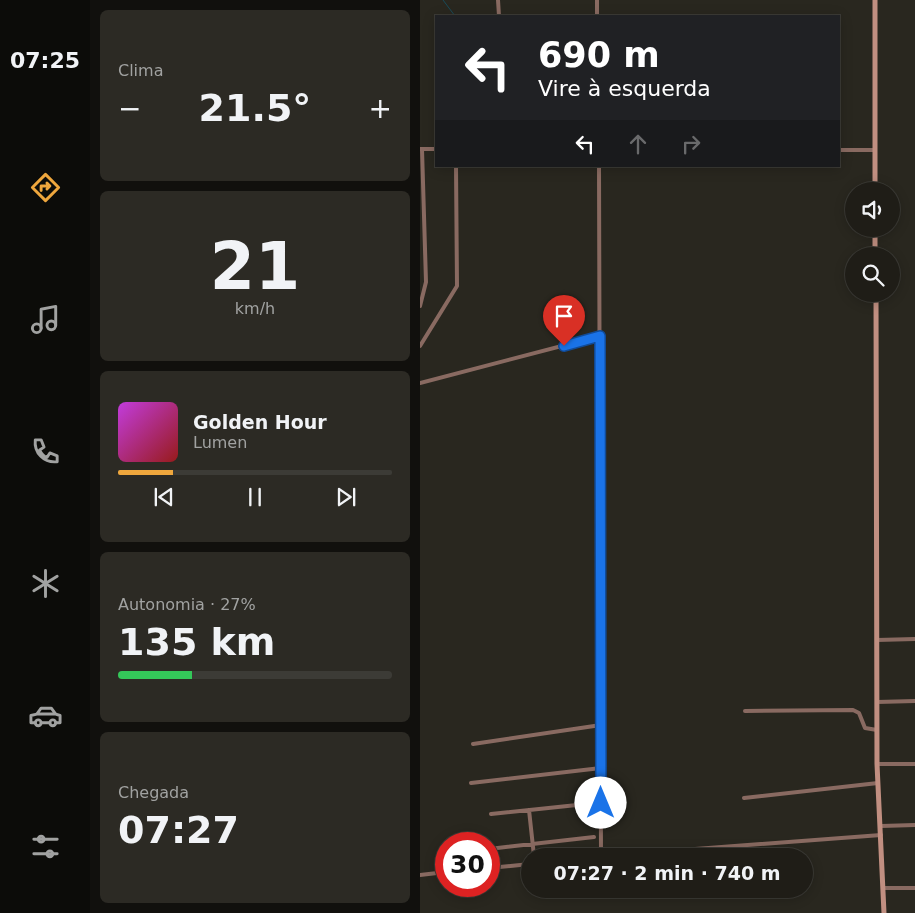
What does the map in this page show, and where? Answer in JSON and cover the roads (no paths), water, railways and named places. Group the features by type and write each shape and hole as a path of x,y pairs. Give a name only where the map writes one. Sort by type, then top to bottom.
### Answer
{"street":[{"path":"498,0 499,15"},
{"path":"597,0 597,15"},
{"path":"875,0 875,182"},
{"path":"420,306 423,287 421,149 435,149"},
{"path":"840,150 875,150"},
{"path":"420,346 457,286 456,167"},
{"path":"599,167 602,848"},
{"path":"876,302 877,764 884,913"},
{"path":"420,383 600,336"},
{"path":"877,640 915,639"},
{"path":"877,702 915,701"},
{"path":"745,711 853,710 859,713 865,728 877,730"},
{"path":"473,744 601,726"},
{"path":"877,764 915,764"},
{"path":"471,783 601,768"},
{"path":"744,798 878,783"},
{"path":"491,814 596,803"},
{"path":"529,810 533,848"},
{"path":"881,826 915,825"},
{"path":"708,848 881,835"},
{"path":"500,848 594,837"},
{"path":"500,867 521,865"},
{"path":"420,875 435,873"},
{"path":"883,888 915,888"}],"waterway":[{"path":"443,0 454,15"}]}
